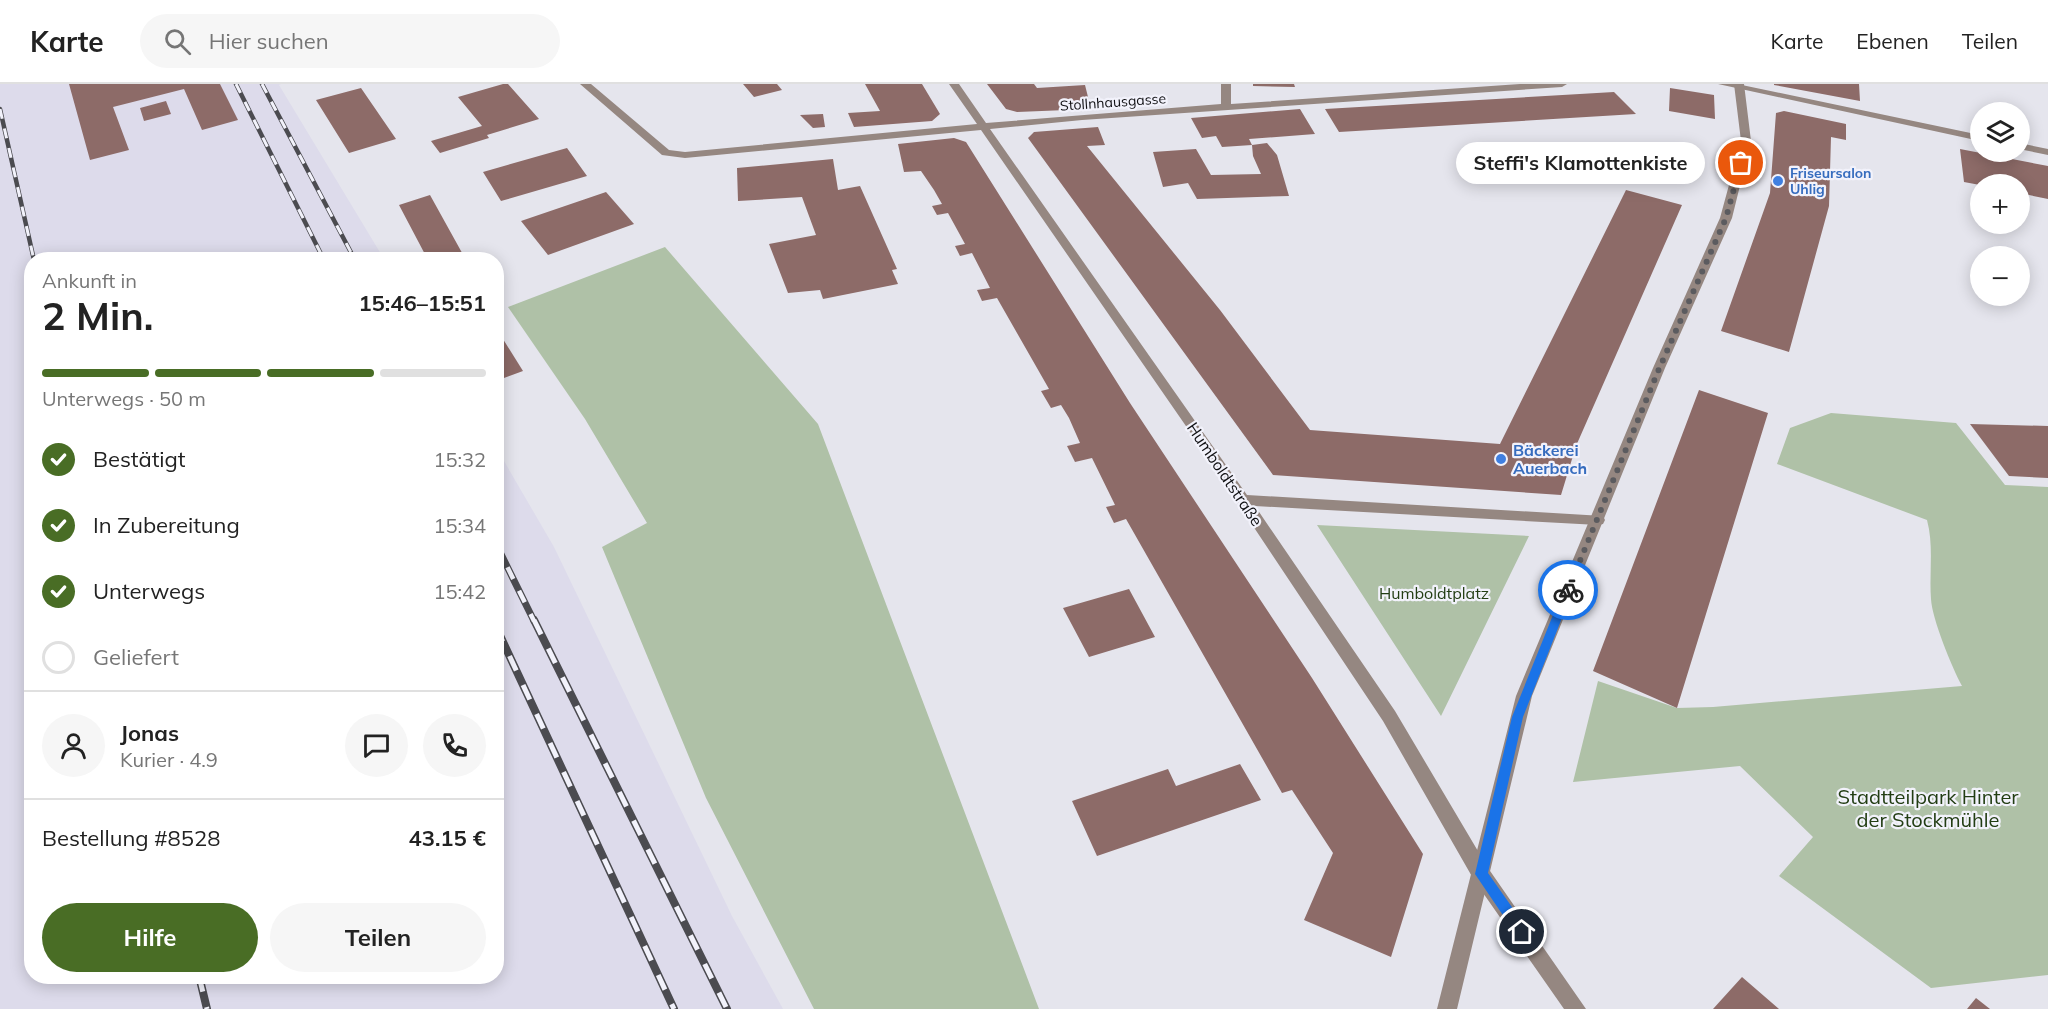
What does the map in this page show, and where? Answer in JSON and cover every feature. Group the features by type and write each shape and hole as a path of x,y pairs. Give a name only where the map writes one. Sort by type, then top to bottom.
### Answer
{"street":[{"name":"Stollnhausgasse","path":"585,84 666,153 685,155 984,126 1562,84"},
{"name":"Humboldtstraße","path":"954,84 1244,500 1317,613 1389,716 1481,874 1576,1009"},
{"path":"1226,84 1226,107"},
{"path":"1722,84 1970,136"},
{"path":"1447,1009 1517,717 1563,599 1659,369 1726,218 1746,141 1739,86"},
{"path":"2030,148 2048,152"},
{"path":"1244,500 1598,519"}],"shaded area":[{"path":"0,84 281,84 279,85 380,252 24,252 24,984 504,984 504,461 554,547 732,916 783,1009 0,1009"}],"green space":[{"path":"665,247 818,424 1039,1009 814,1009 706,798 602,547 647,523 585,419 508,307"},
{"name":"Stadtteilpark Hinter der Stockmühle","path":"1831,413 1956,423 2005,485 2048,487 2048,975 1931,988 1779,876 1813,837 1740,766 1573,782 1598,681 1677,708 1962,686 1943,643 1932,608 1930,540 1927,520 1777,464 1790,428"},
{"name":"Humboldtplatz","path":"1317,525 1529,536 1441,716"}],"building":[{"path":"69,84 220,84 238,120 202,130 184,89 113,107 129,150 90,160"},
{"path":"508,84 539,119 440,153 431,141 482,126 458,97"},
{"path":"743,84 777,84 782,90 754,97"},
{"path":"865,84 922,84 940,114 932,121 854,127 848,113 880,111"},
{"path":"987,84 1034,84 1037,88 1085,85 1091,109 1017,112 1006,109"},
{"path":"1253,84 1294,84 1295,87 1253,86"},
{"path":"1859,84 1860,101 1774,85"},
{"path":"361,88 396,139 349,153 316,100"},
{"path":"1670,88 1714,95 1715,119 1669,111"},
{"path":"1614,92 1636,114 1339,132 1325,109"},
{"path":"166,101 171,114 144,121 140,108"},
{"path":"1300,109 1315,134 1249,139 1252,145 1222,147 1216,136 1202,138 1191,118"},
{"path":"1784,111 1846,124 1846,140 1831,137 1829,206 1789,352 1721,331 1770,193 1776,113"},
{"path":"823,114 825,127 813,128 800,115"},
{"path":"1098,127 1105,145 1087,146 1220,310 1310,430 1500,444 1626,190 1682,205 1576,446 1561,495 1273,475 1028,138 1034,132"},
{"path":"954,138 966,142 1130,403 1312,678 1423,854 1391,957 1304,920 1333,853 1292,790 1282,793 1126,519 1114,523 1106,507 1115,505 1092,458 1075,462 1067,446 1080,443 1069,418 1061,405 1051,408 1041,391 1049,389 997,298 982,301 977,290 990,288 972,253 960,256 955,246 965,244 948,213 937,215 932,206 942,204 934,190 921,171 904,172 898,144"},
{"path":"1267,143 1277,155 1289,196 1197,199 1188,183 1163,187 1153,152 1196,149 1211,175 1261,174 1253,156 1252,145"},
{"path":"567,148 587,176 501,201 483,172"},
{"path":"1960,149 1970,151 1970,162 2027,162 2048,166 2048,199 2030,195 2030,174 1970,174 1970,183 1964,182"},
{"path":"833,159 838,190 860,186 897,269 892,270 898,284 823,299 820,290 788,293 769,244 816,235 802,197 738,201 737,168"},
{"path":"606,192 634,224 548,255 521,221"},
{"path":"430,195 462,252 424,252 399,205"},
{"path":"504,341 523,371 504,378"},
{"path":"1699,390 1768,413 1677,708 1593,671"},
{"path":"1970,424 2048,426 2048,478 2009,476"},
{"path":"1129,589 1155,637 1089,657 1063,608"},
{"path":"1240,764 1261,800 1097,856 1072,801 1168,769 1176,786"},
{"path":"1742,977 1779,1009 1713,1009"},
{"path":"1976,998 1990,1009 1967,1009"}],"railway":[{"path":"236,84 320,252"},
{"path":"262,84 351,252"},
{"path":"0,109 32,252"},
{"path":"504,560 534,621"},
{"path":"534,620 727,1009"},
{"path":"504,644 674,1009"},
{"path":"201,984 207,1009"}],"way so far":[{"path":"1568,590 1659,369 1726,218 1741,163"}],"place":[{"name":"Steffi's Klamottenkiste","path":"1741,163"},
{"name":"Friseursalon Uhlig","path":"1778,181"},
{"name":"Bäckerei Auerbach","path":"1501,459"}],"route":[{"path":"1522,932 1481,874 1517,717 1568,590"}]}
